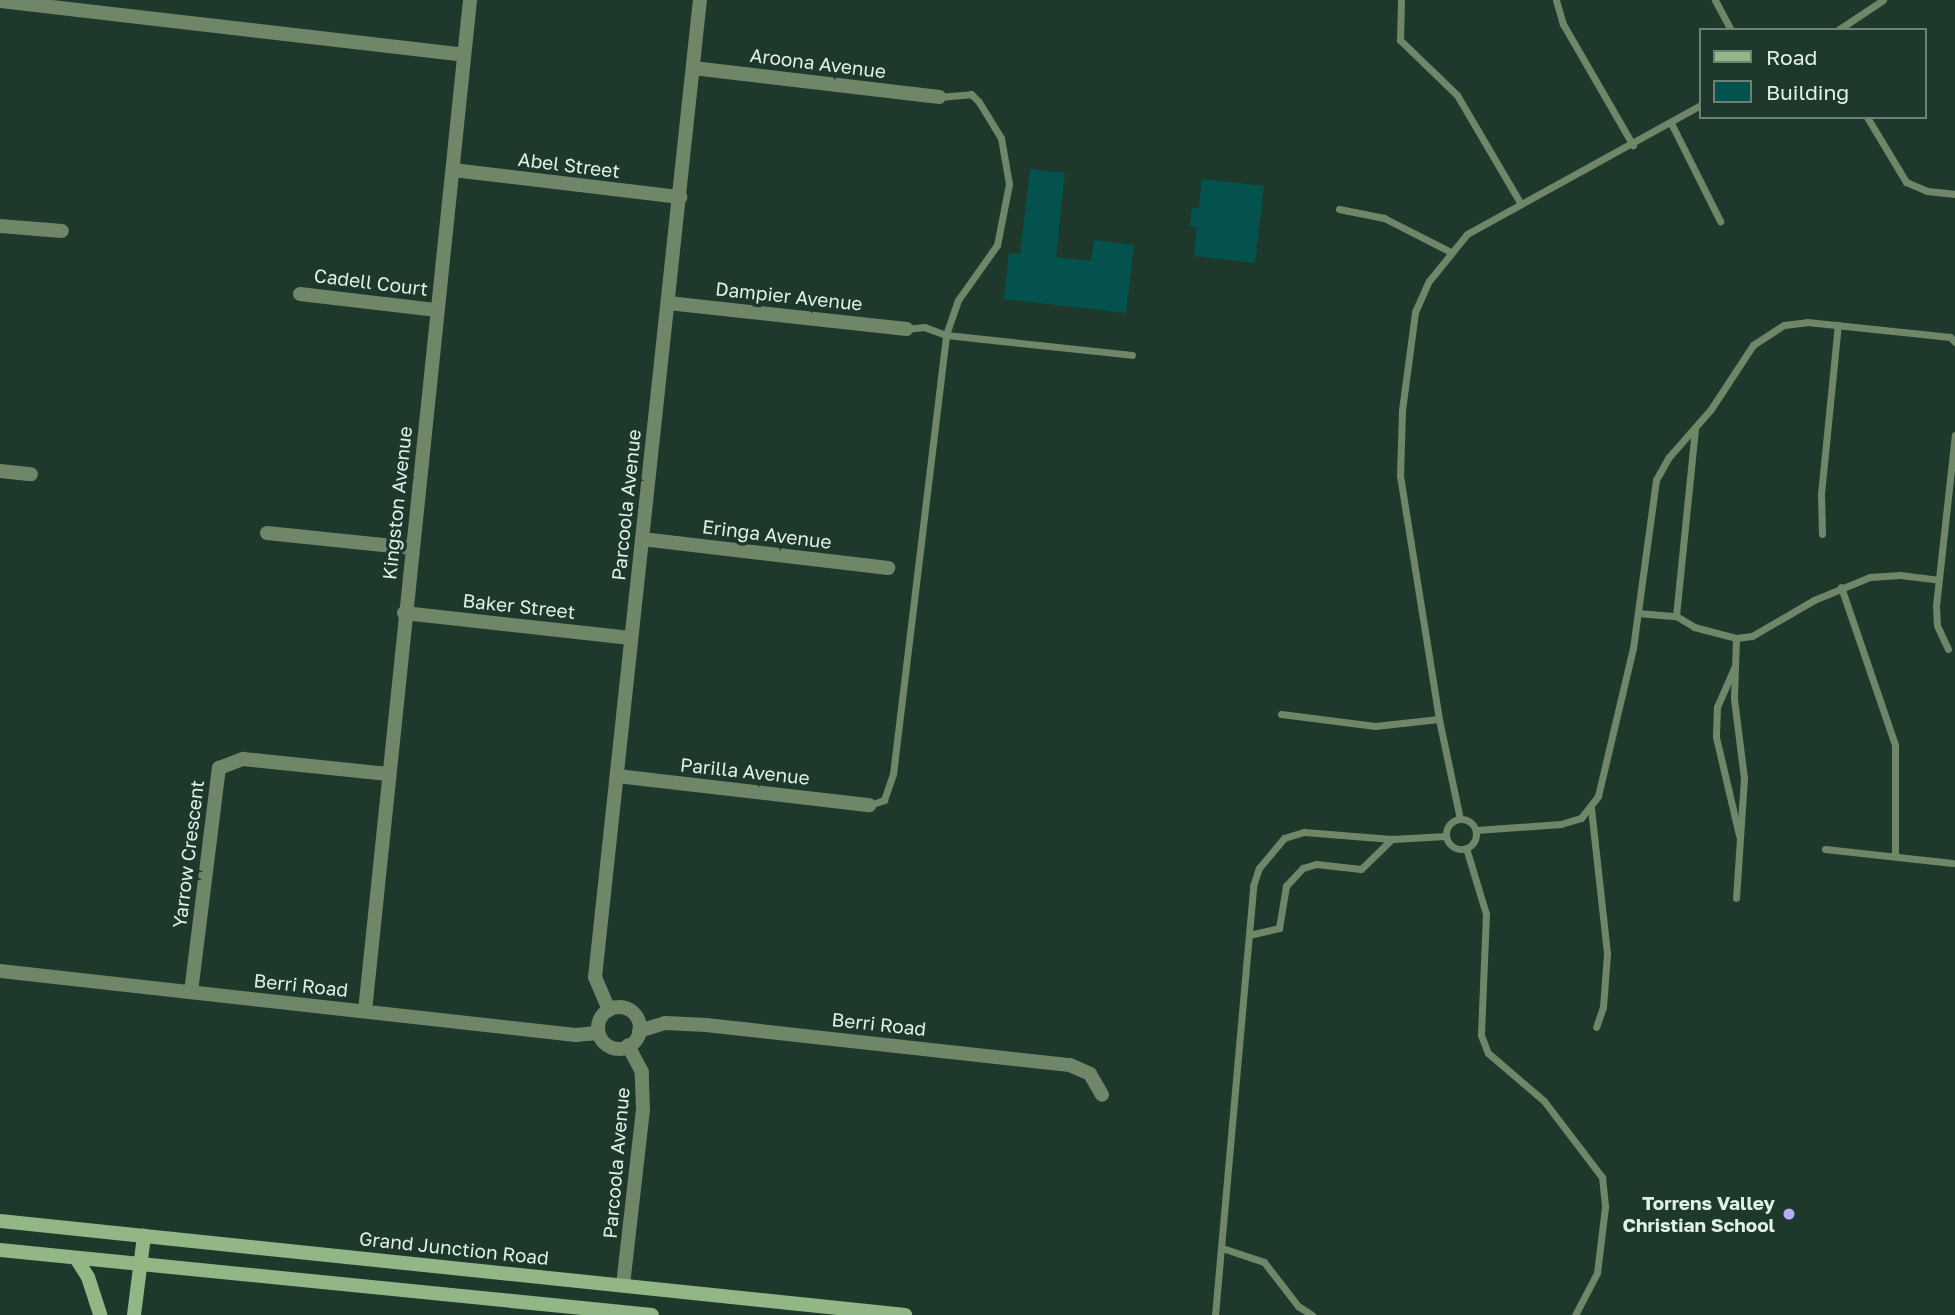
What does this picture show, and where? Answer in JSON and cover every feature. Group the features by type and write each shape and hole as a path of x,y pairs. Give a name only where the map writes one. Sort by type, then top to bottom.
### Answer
{"main road":[{"name":"Grand Junction Road","path":"0,1221 905,1315"},
{"path":"134,1315 144,1236"},
{"path":"0,1250 652,1315"},
{"path":"76,1258 88,1277 100,1315"},
{"path":"621,1312 623,1285"}],"street":[{"name":"Kingston Avenue","path":"365,1011 404,613 470,0"},
{"name":"Parcoola Avenue","path":"609,1010 595,977 701,0"},
{"path":"0,1 464,55"},
{"name":"Aroona Avenue","path":"693,68 939,97"},
{"name":"Abel Street","path":"453,170 680,197"},
{"path":"0,226 62,232"},
{"name":"Cadell Court","path":"300,293 437,310"},
{"name":"Dampier Avenue","path":"668,303 907,329"},
{"path":"0,471 32,474"},
{"path":"267,533 412,548"},
{"name":"Eringa Avenue","path":"642,539 888,568"},
{"name":"Baker Street","path":"404,613 631,638"},
{"name":"Yarrow Crescent","path":"191,992 219,768 243,759 388,774"},
{"name":"Parilla Avenue","path":"617,776 869,805"},
{"name":"Berri Road","path":"0,971 575,1035 598,1033"},
{"path":"609,1010 628,1010 638,1020 639,1031 628,1046 614,1049 598,1033 600,1019 609,1010"},
{"name":"Berri Road","path":"639,1031 665,1023 706,1025 1070,1065 1090,1074 1102,1095"},
{"name":"Parcoola Avenue","path":"623,1285 643,1110 642,1072 628,1046"}],"lane":[{"path":"1401,0 1400,40 1457,95 1521,204"},
{"path":"1556,0 1563,23 1633,145"},
{"path":"1715,0 1730,28"},
{"path":"1841,28 1883,0"},
{"path":"869,805 884,800 893,774 946,335 958,300 997,245 1009,184 1001,138 979,102 971,94 939,97"},
{"path":"1460,819 1439,719 1405,519 1401,415 1415,312 1450,251 1475,228 1633,145 1700,106"},
{"path":"1868,119 1906,181 1927,191 1955,194"},
{"path":"1671,123 1720,221"},
{"path":"1339,209 1384,218 1450,251"},
{"path":"1476,830 1561,824 1581,818 1598,796 1638,613 1656,480 1669,457 1695,430 1753,345 1767,333 1807,322 1950,337 1955,342"},
{"path":"1822,534 1821,494 1838,325"},
{"path":"907,329 924,327 946,335 1132,355"},
{"path":"1676,616 1695,430"},
{"path":"1948,649 1937,625 1938,580 1955,435"},
{"path":"1638,613 1676,616 1711,633 1736,638 1752,636 1841,587 1890,575 1938,580"},
{"path":"1841,587 1895,745 1895,855"},
{"path":"1736,638 1734,699 1744,778 1736,898"},
{"path":"1735,666 1717,707 1716,737 1740,839"},
{"path":"1280,714 1375,726 1439,719"},
{"path":"1591,808 1607,954 1602,1007 1595,1027"},
{"path":"1460,819 1470,822 1476,830 1475,840 1466,848 1455,848 1446,836 1448,826 1460,819"},
{"path":"1215,1315 1249,935 1259,868 1284,838 1304,832 1392,839 1446,836"},
{"path":"1249,935 1279,928 1286,886 1303,868 1316,864 1361,869 1392,839"},
{"path":"1466,848 1486,914 1481,1035 1488,1053 1544,1101 1602,1177 1605,1207 1597,1273 1575,1315"},
{"path":"1825,849 1952,863"},
{"path":"1222,1248 1264,1262 1298,1306 1312,1315"}],"building":[{"path":"1030,169 1065,173 1056,257 1091,261 1094,240 1134,245 1126,313 1004,299 1009,253 1020,254"},
{"path":"1202,179 1264,186 1255,263 1194,256 1197,227 1190,227 1192,208 1199,208"}],"place":[{"name":"Torrens Valley Christian School","path":"1789,1214"}]}
